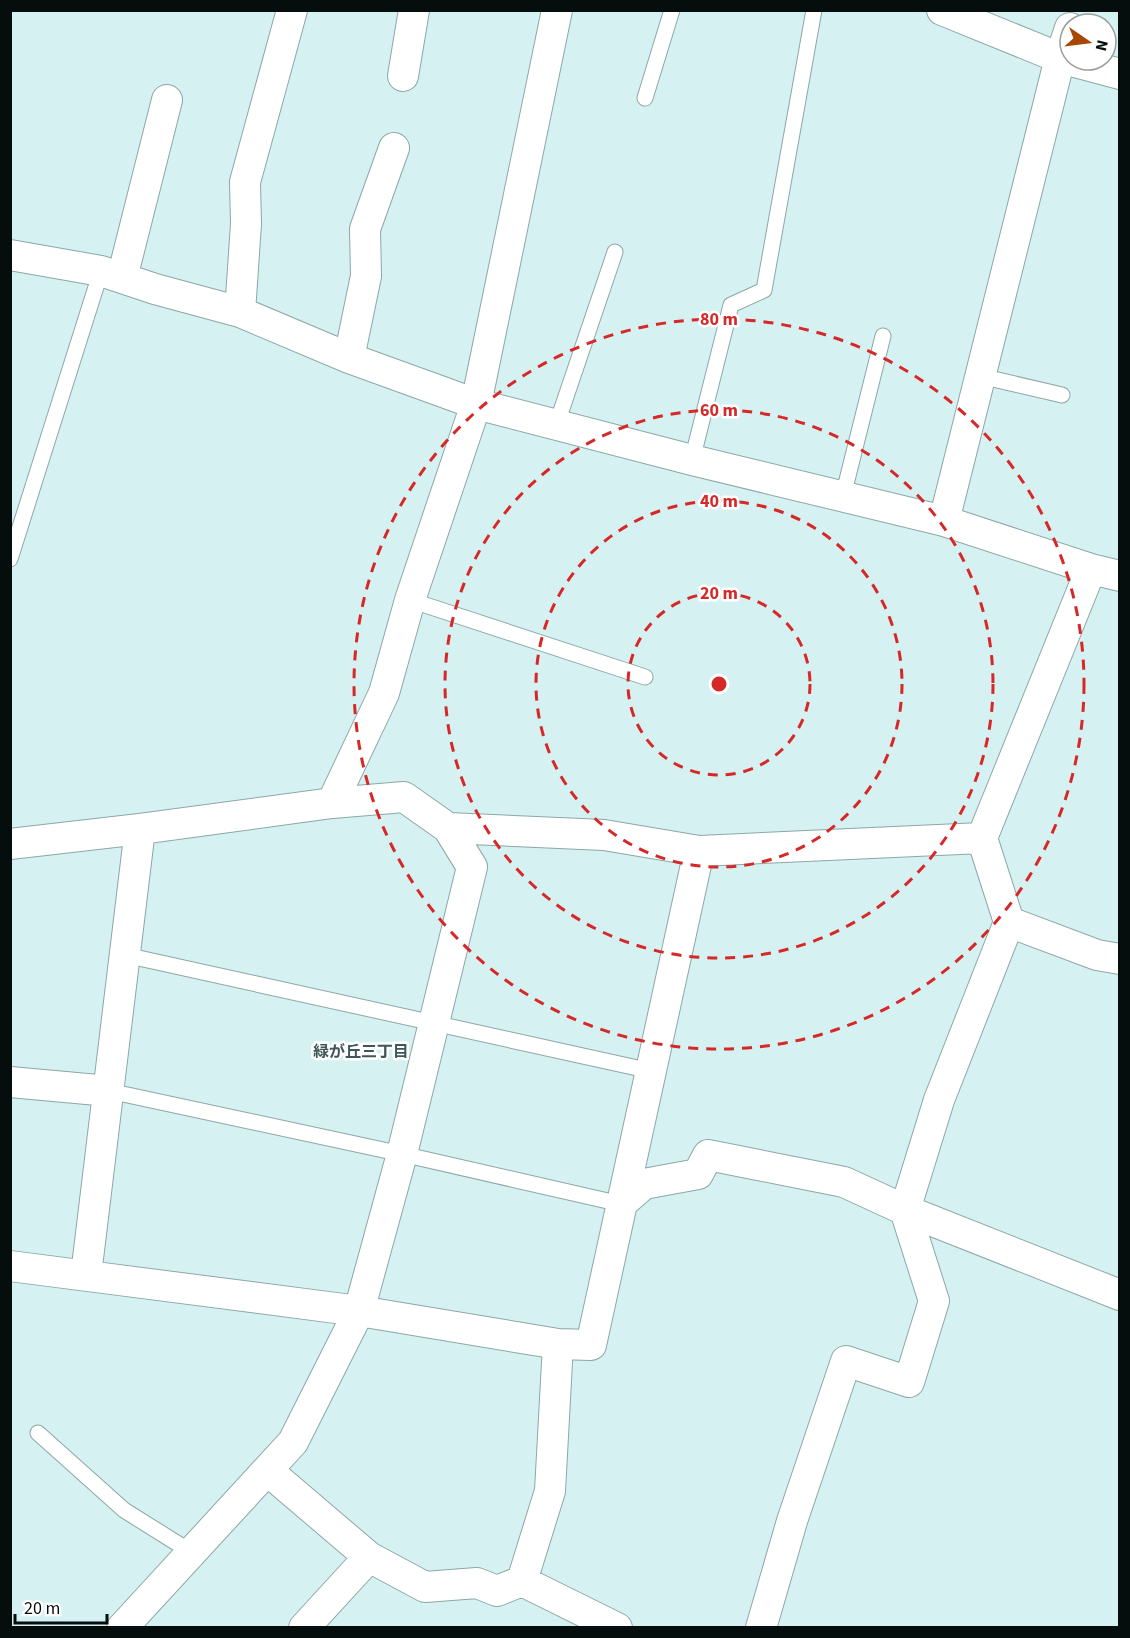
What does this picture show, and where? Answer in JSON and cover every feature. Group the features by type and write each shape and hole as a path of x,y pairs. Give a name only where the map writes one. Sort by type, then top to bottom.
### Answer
{"street":[{"path":"240,312 246,224 245,182 292,10"},
{"path":"403,76 414,10"},
{"path":"332,803 384,693 410,600 476,404 557,10"},
{"path":"942,10 1058,57"},
{"path":"944,521 1058,66"},
{"path":"111,274 167,100"},
{"path":"349,358 366,276 365,229 394,148"},
{"path":"10,255 111,274 240,312 349,358 476,404 556,426 944,521 1119,576"},
{"path":"761,1628 792,1521 846,1361 909,1382 934,1300 905,1210 939,1100 1009,922 982,838 1091,568"},
{"path":"10,843 140,829 332,803 404,797 448,828 472,867 432,1023 402,1154 359,1311 293,1442 122,1628"},
{"path":"448,828 604,835 699,851 982,838"},
{"path":"86,1275 140,829"},
{"path":"10,1266 359,1311 558,1344 591,1345 699,851"},
{"path":"1009,922 1097,955 1119,959"},
{"path":"10,1082 109,1091"},
{"path":"621,1204 644,1184 698,1174 708,1155 844,1182 905,1210 1119,1295"},
{"path":"522,1581 550,1491 558,1344"},
{"path":"268,1471 369,1557 425,1587 477,1583 497,1591 522,1581 616,1628"},
{"path":"304,1628 369,1557"}],"lane":[{"path":"645,98 672,10"},
{"path":"692,460 731,305 764,290 814,10"},
{"path":"556,426 615,252"},
{"path":"10,559 111,274"},
{"path":"843,496 883,336"},
{"path":"980,376 1062,394"},
{"path":"410,600 645,677"},
{"path":"125,955 651,1071"},
{"path":"109,1091 621,1204"},
{"path":"38,1433 124,1510 191,1552"}],"district":[{"name":"緑が丘三丁目","path":"361,1052"}]}
